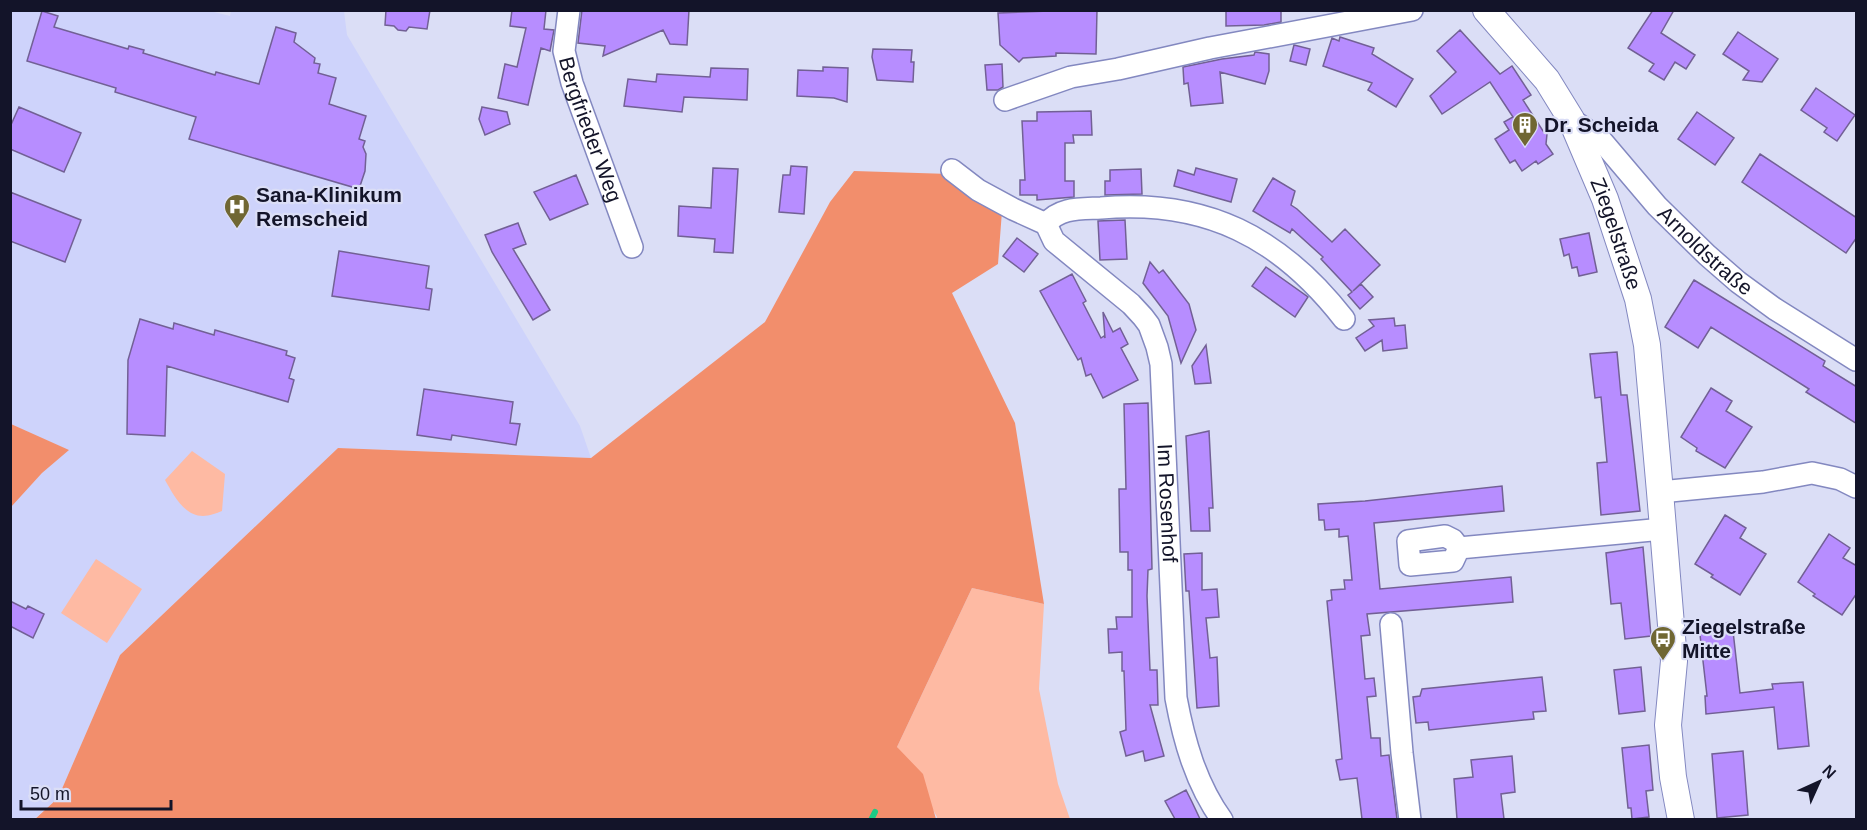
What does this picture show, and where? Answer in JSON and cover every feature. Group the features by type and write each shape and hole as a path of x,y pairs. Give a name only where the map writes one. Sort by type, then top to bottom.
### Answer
{"street":[{"name":"Bergfrieder Weg","path":"569,10 564,51 572,83 632,248"},
{"path":"1005,100 1071,77 1412,10"},
{"name":"Ziegelstraße","path":"1486,10 1547,80 1571,119 1605,199 1638,299 1647,345 1674,661 1668,725 1673,777 1681,819"},
{"name":"Arnoldstraße","path":"1571,119 1601,140 1657,206 1738,282 1775,309 1857,360"},
{"path":"952,170 978,190 1046,224 1054,215 1068,210 1110,207 1156,207 1215,219 1235,227 1281,254 1325,294 1344,319"},
{"name":"Im Rosenhof","path":"1046,224 1054,241 1131,304 1143,317 1157,347 1162,370 1176,698 1183,733 1194,768 1214,809 1222,819"},
{"path":"1660,492 1762,482 1812,473 1839,479 1857,488"},
{"path":"1459,548 1663,529"},
{"path":"1391,624 1410,819"}],"shaded area":[{"name":"Sana-Klinikum Remscheid","path":"206,10 230,16 231,10 344,11 347,35 580,426 591,458 338,448 120,655 58,798 34,819 11,819 10,507 42,473 68,450 11,424 11,11"},
{"path":"854,171 950,174 1002,211 998,264 952,293 1015,423 1044,604 972,588 897,747 923,774 936,819 34,820 58,798 120,655 338,448 591,458 765,322 830,202"},
{"path":"11,424 69,450 42,473 11,507"},
{"path":"192,451 225,474 222,511 203,516 190,512 180,503 165,480"},
{"path":"96,559 142,589 107,643 61,613"},
{"path":"972,588 1044,604 1039,689 1058,784 1070,819 936,819 937,817 897,747"}],"building":[{"path":"386,10 430,10 427,29 409,27 406,31 385,25"},
{"path":"512,10 546,10 544,29 554,30 550,51 541,48 528,105 498,98 505,64 517,67 526,28 510,26"},
{"path":"582,10 689,10 687,45 670,44 663,30 603,56 605,46 578,43"},
{"path":"1097,10 1096,54 1056,53 1056,56 1023,58 1019,62 1000,45 998,13"},
{"path":"1226,10 1281,10 1281,22 1226,26"},
{"path":"1653,10 1674,10 1661,33 1695,55 1686,69 1675,62 1664,80 1649,71 1654,64 1628,48"},
{"path":"42,11 58,16 54,27 128,49 129,46 144,50 143,53 215,75 216,72 259,84 276,27 296,33 294,42 315,58 314,63 320,64 318,73 336,78 329,104 366,116 359,139 365,141 363,147 366,154 365,171 359,189 189,139 196,117 115,92 116,88 27,61"},
{"path":"1460,30 1500,74 1512,66 1531,95 1523,100 1547,134 1546,144 1553,154 1538,164 1536,161 1522,171 1515,160 1510,163 1495,139 1509,130 1504,122 1513,117 1490,82 1442,114 1430,96 1456,72 1437,51"},
{"path":"1738,32 1778,59 1762,82 1743,80 1749,71 1723,54"},
{"path":"1340,37 1374,48 1372,54 1413,79 1396,107 1368,90 1372,83 1323,66 1332,38 1339,41"},
{"path":"1294,45 1310,49 1306,65 1290,61"},
{"path":"873,49 912,50 913,82 877,80 872,57"},
{"path":"1255,52 1269,54 1269,71 1265,84 1220,72 1223,103 1191,106 1188,83 1184,84 1183,67 1254,55"},
{"path":"1002,64 1003,87 998,90 987,90 985,65"},
{"path":"823,67 848,68 847,102 834,98 797,96 798,70 823,71"},
{"path":"711,68 748,69 747,100 684,97 682,112 624,106 628,79 656,82 657,74 710,77"},
{"path":"1816,88 1855,115 1837,141 1824,132 1827,128 1801,110"},
{"path":"19,107 81,133 64,172 10,149 10,127"},
{"path":"482,107 507,112 510,124 485,135 479,119"},
{"path":"1091,111 1092,135 1073,135 1074,143 1065,143 1065,181 1074,181 1074,197 1037,200 1037,195 1020,195 1020,180 1025,180 1022,121 1037,121 1037,112"},
{"path":"1697,112 1734,138 1715,165 1678,139"},
{"path":"1760,154 1857,218 1857,237 1846,253 1742,182"},
{"path":"791,166 807,167 804,214 779,212 783,175 790,175"},
{"path":"713,168 738,169 733,253 714,252 715,239 678,236 679,206 711,208"},
{"path":"1196,168 1237,179 1231,202 1174,186 1178,170 1194,175"},
{"path":"1141,169 1142,194 1105,195 1105,181 1110,181 1110,170"},
{"path":"576,175 588,204 550,220 534,192"},
{"path":"1273,178 1295,191 1291,205 1332,242 1345,229 1380,265 1353,291 1361,284 1373,297 1360,309 1348,295 1352,292 1321,259 1323,257 1292,229 1290,233 1253,211"},
{"path":"10,192 81,220 65,262 10,241"},
{"path":"1125,220 1127,259 1100,260 1098,221"},
{"path":"518,223 526,244 513,249 550,310 533,320 492,252 485,235"},
{"path":"1589,233 1597,272 1579,276 1577,267 1572,268 1569,254 1564,256 1560,239"},
{"path":"1017,238 1038,254 1024,272 1003,256"},
{"path":"339,251 429,266 426,288 432,289 429,310 332,296"},
{"path":"1150,262 1159,273 1163,270 1189,304 1196,330 1181,363 1168,316 1143,283"},
{"path":"1266,267 1308,297 1295,317 1252,286"},
{"path":"1072,274 1086,301 1083,303 1101,338 1104,336 1105,338 1103,312 1113,332 1120,328 1128,344 1121,348 1138,380 1103,398 1091,374 1086,376 1081,358 1078,360 1040,291"},
{"path":"1694,280 1825,361 1823,366 1857,387 1857,424 1806,392 1809,389 1711,327 1698,348 1665,327"},
{"path":"1394,318 1395,326 1405,325 1407,348 1383,351 1382,340 1365,351 1356,338 1374,326 1369,320"},
{"path":"140,319 173,329 174,323 214,335 215,330 287,351 286,355 295,358 289,378 294,380 288,402 167,366 165,436 127,434 128,360"},
{"path":"1206,345 1211,383 1195,384 1192,366"},
{"path":"1617,352 1621,395 1627,395 1640,511 1601,515 1597,463 1607,462 1601,397 1595,398 1590,354"},
{"path":"1711,388 1732,401 1726,411 1752,427 1725,468 1696,451 1697,448 1681,437"},
{"path":"424,389 513,402 510,423 520,424 516,445 452,435 451,440 417,435"},
{"path":"1148,403 1152,569 1148,570 1147,596 1150,670 1157,670 1158,705 1150,705 1164,756 1145,761 1143,751 1126,756 1120,732 1126,730 1122,652 1109,653 1108,629 1117,629 1116,617 1132,617 1132,570 1128,570 1128,552 1120,552 1119,489 1126,489 1124,404"},
{"path":"1209,431 1213,508 1209,508 1210,531 1191,531 1186,436"},
{"path":"1502,486 1504,511 1374,523 1380,589 1511,577 1513,602 1367,614 1370,635 1361,636 1365,679 1374,678 1376,696 1367,697 1371,738 1380,738 1381,756 1389,755 1397,819 1362,819 1357,778 1340,780 1336,760 1342,759 1327,601 1332,600 1331,590 1345,589 1344,580 1352,580 1348,536 1339,537 1339,529 1325,530 1324,520 1319,520 1318,504"},
{"path":"1725,515 1746,528 1740,538 1766,554 1740,595 1695,564"},
{"path":"1829,534 1850,548 1843,558 1857,566 1857,593 1842,615 1813,596 1815,594 1798,582"},
{"path":"1643,547 1651,636 1625,639 1621,603 1611,604 1606,553"},
{"path":"1202,553 1202,590 1217,589 1219,617 1206,618 1210,658 1217,657 1219,706 1197,708 1189,591 1186,591 1184,554"},
{"path":"10,601 44,614 33,638 10,626"},
{"path":"1732,622 1740,693 1773,689 1772,684 1803,682 1809,746 1778,749 1774,707 1706,714 1705,696 1707,696 1699,626"},
{"path":"1641,667 1645,711 1619,714 1614,670"},
{"path":"1542,677 1546,711 1533,712 1534,719 1429,730 1428,722 1416,723 1413,697 1420,696 1422,689"},
{"path":"1649,745 1653,790 1646,791 1649,817 1632,819 1631,808 1628,808 1622,748"},
{"path":"1743,751 1748,815 1717,818 1712,754"},
{"path":"1512,756 1515,792 1501,794 1504,819 1457,819 1454,779 1473,777 1471,760"},
{"path":"1186,790 1200,819 1175,819 1165,801"}],"waterway":[{"path":"871,820 875,812"}],"place":[{"name":"Dr. Scheida","path":"1525,148"},
{"name":"Sana-Klinikum Remscheid","path":"237,230"},
{"name":"Ziegelstraße Mitte","path":"1663,662"}]}
